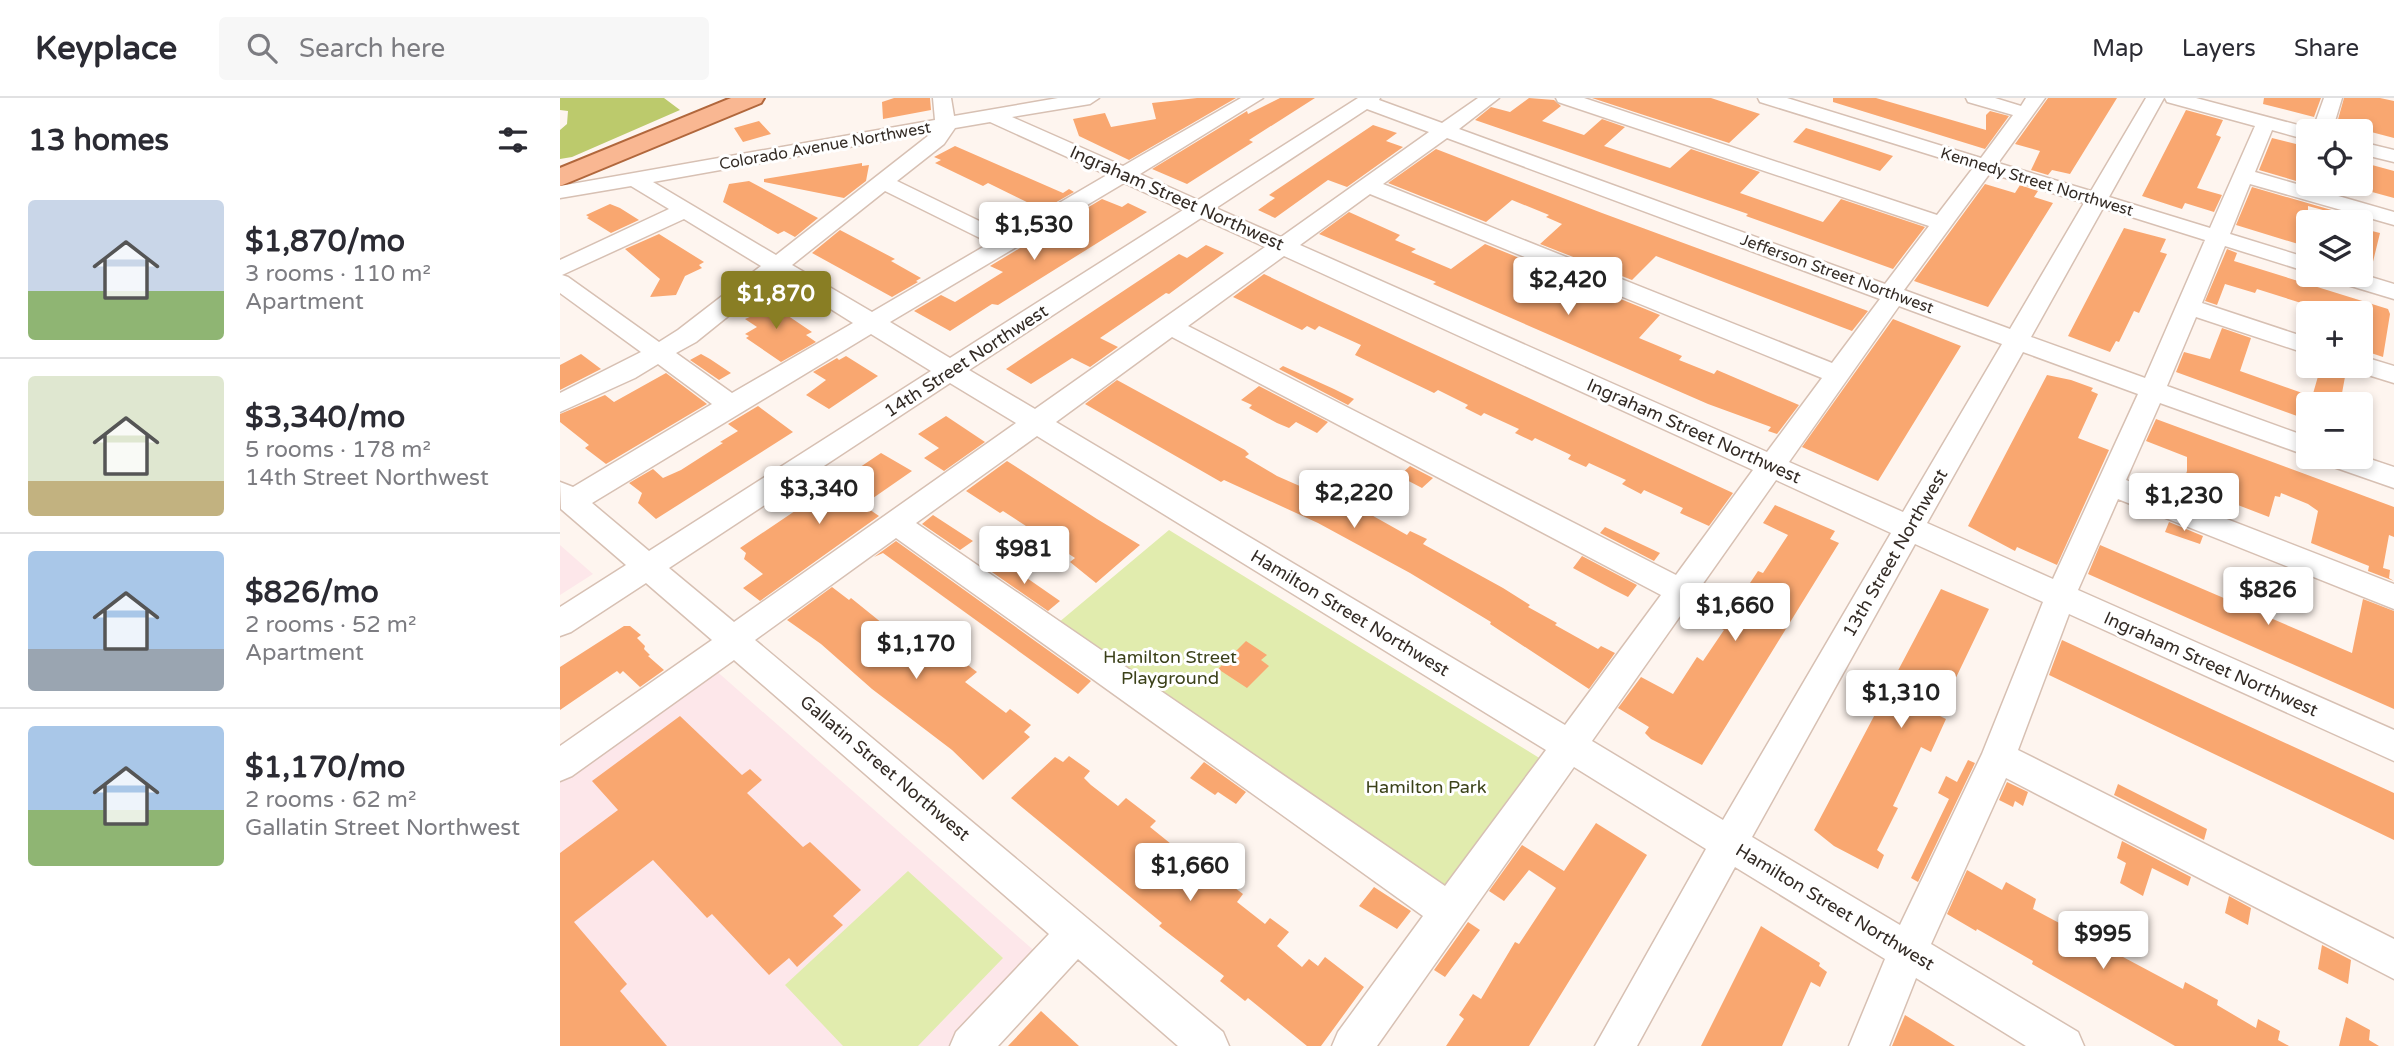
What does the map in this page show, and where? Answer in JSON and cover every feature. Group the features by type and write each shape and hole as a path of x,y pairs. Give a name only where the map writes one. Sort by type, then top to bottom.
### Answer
{"main road":[{"path":"594,163 600,156 735,98"},
{"path":"560,178 594,163 607,161 752,98"}],"street":[{"path":"560,403 659,354 695,330 938,139 946,124 942,98"},
{"name":"Colorado Avenue Northwest","path":"560,192 1090,98"},
{"path":"566,497 872,324 1254,98"},
{"path":"560,765 1490,98"},
{"path":"1565,98 1943,224"},
{"name":"Kennedy Street Northwest","path":"1767,98 2296,261"},
{"path":"1352,1046 2030,105 1975,98"},
{"name":"13th Street Northwest","path":"1615,1046 2155,98"},
{"path":"2174,98 2296,131"},
{"path":"2326,119 2333,98"},
{"name":"Jefferson Street Northwest","path":"1368,100 2296,443"},
{"name":"14th Street Northwest","path":"560,623 1368,100"},
{"name":"Ingraham Street Northwest","path":"993,116 2394,746"},
{"path":"1870,1046 1908,951 1998,757 2060,596 2153,390 2266,122"},
{"path":"2373,151 2394,156"},
{"path":"2243,175 2394,219"},
{"name":"Hamilton Street Northwest","path":"636,180 2064,1046"},
{"path":"883,182 1007,243"},
{"path":"1367,185 1838,375"},
{"path":"560,269 685,210"},
{"path":"560,282 731,405"},
{"path":"2373,286 2394,292"},
{"path":"2187,306 2296,342"},
{"path":"1170,326 1681,592"},
{"path":"2373,368 2394,375"},
{"path":"2369,469 2394,478"},
{"path":"2110,485 2394,597"},
{"name":"Gallatin Street Northwest","path":"566,497 1209,1046"},
{"path":"895,523 1450,912"},
{"path":"1998,757 2394,960"},
{"path":"970,1046 1077,932"}],"shaded area":[{"path":"560,545 593,574 560,595"},
{"path":"713,668 1038,954 950,1046 560,1046 560,779"}],"green space":[{"path":"560,98 664,98 680,110 572,157 560,159 560,130 567,124 568,111 560,110"},
{"name":"Hamilton Park","path":"1169,530 1549,764 1456,898 1058,623"},
{"path":"908,871 1003,958 918,1046 843,1046 785,985"}],"building":[{"path":"894,98 930,98 931,110 883,119 882,102"},
{"path":"1197,98 1236,98 1129,160 1079,136 1073,119 1105,113 1111,127 1156,119 1152,103"},
{"path":"1280,98 1315,98 1187,184 1152,169 1247,111 1248,114"},
{"path":"1529,98 1554,100 1561,106 1542,121 1584,135 1602,119 1625,127 1604,146 1670,168 1691,149 1760,172 1740,193 1823,222 1841,199 1925,227 1893,269 1746,216 1748,214 1475,120 1491,107 1510,112"},
{"path":"1592,98 1711,98 1760,114 1729,143"},
{"path":"1833,98 1876,98 1986,130 1986,115 1990,111 2009,116 1985,149 1833,102"},
{"path":"2048,98 2117,98 2070,174 2052,170 2048,175 2031,170 2040,151 2015,144"},
{"path":"2264,98 2321,98 2314,117 2263,104"},
{"path":"2344,98 2380,98 2394,101 2394,138 2373,132 2373,119 2338,119"},
{"path":"2186,110 2223,120 2216,135 2221,137 2197,188 2222,195 2214,212 2185,203 2182,209 2142,196"},
{"path":"759,121 771,134 743,142 734,128"},
{"path":"1373,125 1397,133 1386,141 1403,147 1347,187 1328,180 1275,218 1258,210 1275,198 1269,195"},
{"path":"1806,128 1893,156 1880,171 1793,142"},
{"path":"2272,138 2296,144 2296,181 2259,170"},
{"path":"955,146 1063,193 1069,189 1074,192 1006,231 1000,228 1037,207 988,183 983,186 935,163 941,160 934,157"},
{"path":"1436,149 1868,311 1852,331 1656,256 1632,280 1540,244 1562,224 1546,217 1549,215 1512,200 1486,222 1388,183"},
{"path":"862,163 862,166 869,165 866,181 844,198 764,182 764,179"},
{"path":"2373,165 2394,171 2394,198 2373,192"},
{"path":"749,181 818,218 795,237 784,231 778,234 723,202 729,184"},
{"path":"1985,184 2015,193 2020,185 2038,191 2034,197 2053,203 1988,307 1914,281"},
{"path":"2252,187 2332,210 2308,206 2308,210 2296,210 2296,243 2236,225"},
{"path":"1102,199 1122,207 1128,203 1147,212 998,305 992,304 950,331 914,311 941,295 955,302 1003,272 990,266"},
{"path":"610,204 639,220 611,233 587,218 589,217 586,215"},
{"path":"1349,212 1400,235 1395,240 1416,249 1411,252 1451,269 1485,244 1660,315 1639,338 1682,356 1679,360 1714,374 1717,370 1799,405 1777,434 1768,431 1771,427 1708,404 1433,284 1436,282 1319,234"},
{"path":"2124,228 2166,239 2160,252 2167,254 2139,313 2134,311 2119,342 2116,341 2110,352 2068,336"},
{"path":"840,230 895,259 891,261 921,278 892,297 812,253"},
{"path":"2373,231 2380,233 2373,262"},
{"path":"659,234 704,262 699,265 702,268 685,276 676,295 650,297 660,279 625,249"},
{"path":"1206,245 1224,253 1169,294 1166,293 1100,338 1118,347 1090,367 1072,358 1031,384 1006,369 1179,254 1187,258"},
{"path":"2227,249 2237,253 2234,261 2296,280 2296,287 2317,287 2362,301 2296,301 2257,289 2255,293 2225,284 2217,305 2205,301"},
{"path":"1264,274 1733,493 1709,526 1680,513 1683,508 1644,490 1641,494 1622,484 1626,480 1589,463 1586,467 1568,459 1571,455 1535,438 1532,441 1515,433 1519,429 1484,413 1481,416 1465,408 1468,405 1438,390 1434,393 1355,355 1361,345 1319,326 1315,330 1307,326 1302,330 1233,297"},
{"path":"760,297 812,332 806,335 816,342 781,362 746,338 749,336 745,334 757,327 745,319 752,316 741,309"},
{"path":"2373,304 2388,309 2390,314 2383,357 2373,354"},
{"path":"1893,319 1961,346 1878,481 1802,447"},
{"path":"2222,328 2251,338 2240,371 2300,392 2296,392 2296,416 2176,372 2184,352 2210,359"},
{"path":"581,354 601,369 560,390 560,365"},
{"path":"701,354 731,373 719,380 690,360"},
{"path":"846,356 878,376 829,409 806,395 826,380 813,372 837,358 839,360"},
{"path":"1283,366 1354,399 1348,405 1279,369"},
{"path":"666,373 707,404 606,464 585,448 589,445 560,422 560,414 605,395 614,402"},
{"path":"2047,375 2093,388 2091,391 2098,394 2078,438 2109,450 2057,565 2017,547 2015,551 1968,526"},
{"path":"2318,378 2345,378 2342,392 2313,392"},
{"path":"1117,380 1245,450 1249,454 1245,457 1277,476 1302,487 1304,485 1354,510 1359,508 1407,535 1410,531 1427,539 1423,544 1503,588 1530,605 1528,607 1557,623 1555,625 1598,649 1601,646 1615,653 1589,689 1490,624 1491,622 1410,573 1318,523 1224,480 1221,482 1085,404"},
{"path":"1259,386 1328,422 1317,433 1296,422 1289,428 1277,423 1249,408 1252,405 1241,400"},
{"path":"758,406 793,432 656,519 638,503 642,493 629,483 653,469 663,478 681,470 738,431 728,424"},
{"path":"946,416 985,442 944,471 924,458 939,448 918,434"},
{"path":"2156,419 2394,507 2394,537 2389,535 2383,568 2390,570 2389,578 2394,581 2368,571 2369,566 2311,543 2318,511 2281,493 2280,497 2275,496 2269,517 2230,502 2226,516 2178,497 2187,471 2187,457 2146,441"},
{"path":"881,453 912,471 863,505 879,516 760,601 743,588 763,574 744,559 746,553 740,548"},
{"path":"1007,461 1140,545 1096,583 1070,562 1075,558 1003,511 1000,513 966,491"},
{"path":"1410,466 1433,478 1422,488 1399,476"},
{"path":"1775,505 1835,531 1830,539 1839,543 1702,765 1651,739 1645,733 1649,727 1618,708 1641,677 1673,694 1697,657 1703,661 1724,630 1686,612 1703,588 1736,604 1758,571 1763,573 1788,535 1763,523"},
{"path":"933,515 973,541 960,550 922,524"},
{"path":"2169,522 2203,536 2200,544 2165,532"},
{"path":"1605,527 1660,553 1654,561 1600,533"},
{"path":"896,541 1091,681 1078,694 883,553 874,557"},
{"path":"2100,545 2352,653 2363,599 2394,611 2394,709 2088,574"},
{"path":"1582,556 1637,585 1628,597 1612,589 1573,568"},
{"path":"1001,560 1060,601 1048,611 989,570"},
{"path":"832,587 849,600 851,598 898,636 903,632 925,650 932,645 952,660 956,656 977,672 965,682 1006,713 1010,709 1031,725 1024,732 1030,737 983,780 952,750 872,689 821,644 787,620"},
{"path":"1941,589 1989,609 1938,715 1946,719 1931,752 1921,747 1893,806 1898,808 1877,850 1884,855 1878,869 1834,846 1814,830"},
{"path":"624,626 630,626 641,635 637,638 645,646 644,649 650,655 648,656 664,670 640,687 623,671 620,674 617,671 560,710 560,667"},
{"path":"2062,640 2394,793 2394,840 2049,675"},
{"path":"1246,641 1267,655 1261,660 1269,666 1247,688 1218,669"},
{"path":"680,716 742,775 750,769 762,780 747,793 803,847 810,842 861,890 833,916 843,925 797,967 789,958 769,975 712,914 707,918 653,860 574,922 627,984 620,991 667,1046 560,1046 560,853 618,810 592,781"},
{"path":"1069,756 1090,771 1084,778 1091,785 1118,806 1126,798 1156,821 1150,827 1181,852 1179,854 1214,881 1219,876 1243,894 1237,902 1265,924 1270,918 1289,932 1277,946 1302,967 1309,959 1318,966 1325,957 1364,987 1321,1046 1307,1046 1248,998 1245,1001 1220,981 1224,976 1159,926 1162,923 1011,798 1055,757 1063,762"},
{"path":"1968,760 1975,763 1918,882 1911,878 1949,799 1938,793 1946,776 1957,782"},
{"path":"1204,762 1246,792 1236,804 1218,792 1215,795 1190,778"},
{"path":"2007,782 2028,792 2023,806 2015,801 2013,807 1999,800"},
{"path":"2118,784 2207,829 2204,840 2114,795"},
{"path":"1596,823 1647,855 1529,1046 1446,1046 1464,1019 1459,1015 1473,994 1481,999 1515,942 1519,944 1556,888 1529,870 1504,901 1489,891 1522,845 1564,871"},
{"path":"2122,841 2191,877 2188,886 2152,868 2143,896 2120,883 2126,863 2117,858"},
{"path":"1967,870 2002,890 2006,882 2036,899 2033,909 2183,989 2185,982 2218,1000 2217,1005 2256,1028 2258,1019 2280,1031 2278,1040 2289,1046 2175,1046 2032,964 2033,961 1947,914"},
{"path":"1374,887 1411,911 1397,929 1359,906"},
{"path":"2229,896 2251,908 2248,925 2225,913"},
{"path":"1468,922 1480,930 1445,977 1434,970"},
{"path":"1761,926 1820,963 1819,966 1827,972 1820,987 1811,982 1782,1046 1701,1046"},
{"path":"2322,945 2351,960 2348,984 2318,969"},
{"path":"1041,1011 1079,1046 1008,1046"},
{"path":"1905,1015 1928,1029 1955,1046 1892,1046"},
{"path":"2346,1017 2370,1030 2369,1040 2379,1046 2339,1046"}],"park label":[{"name":"Hamilton Street Playground","path":"1170,667"}]}
